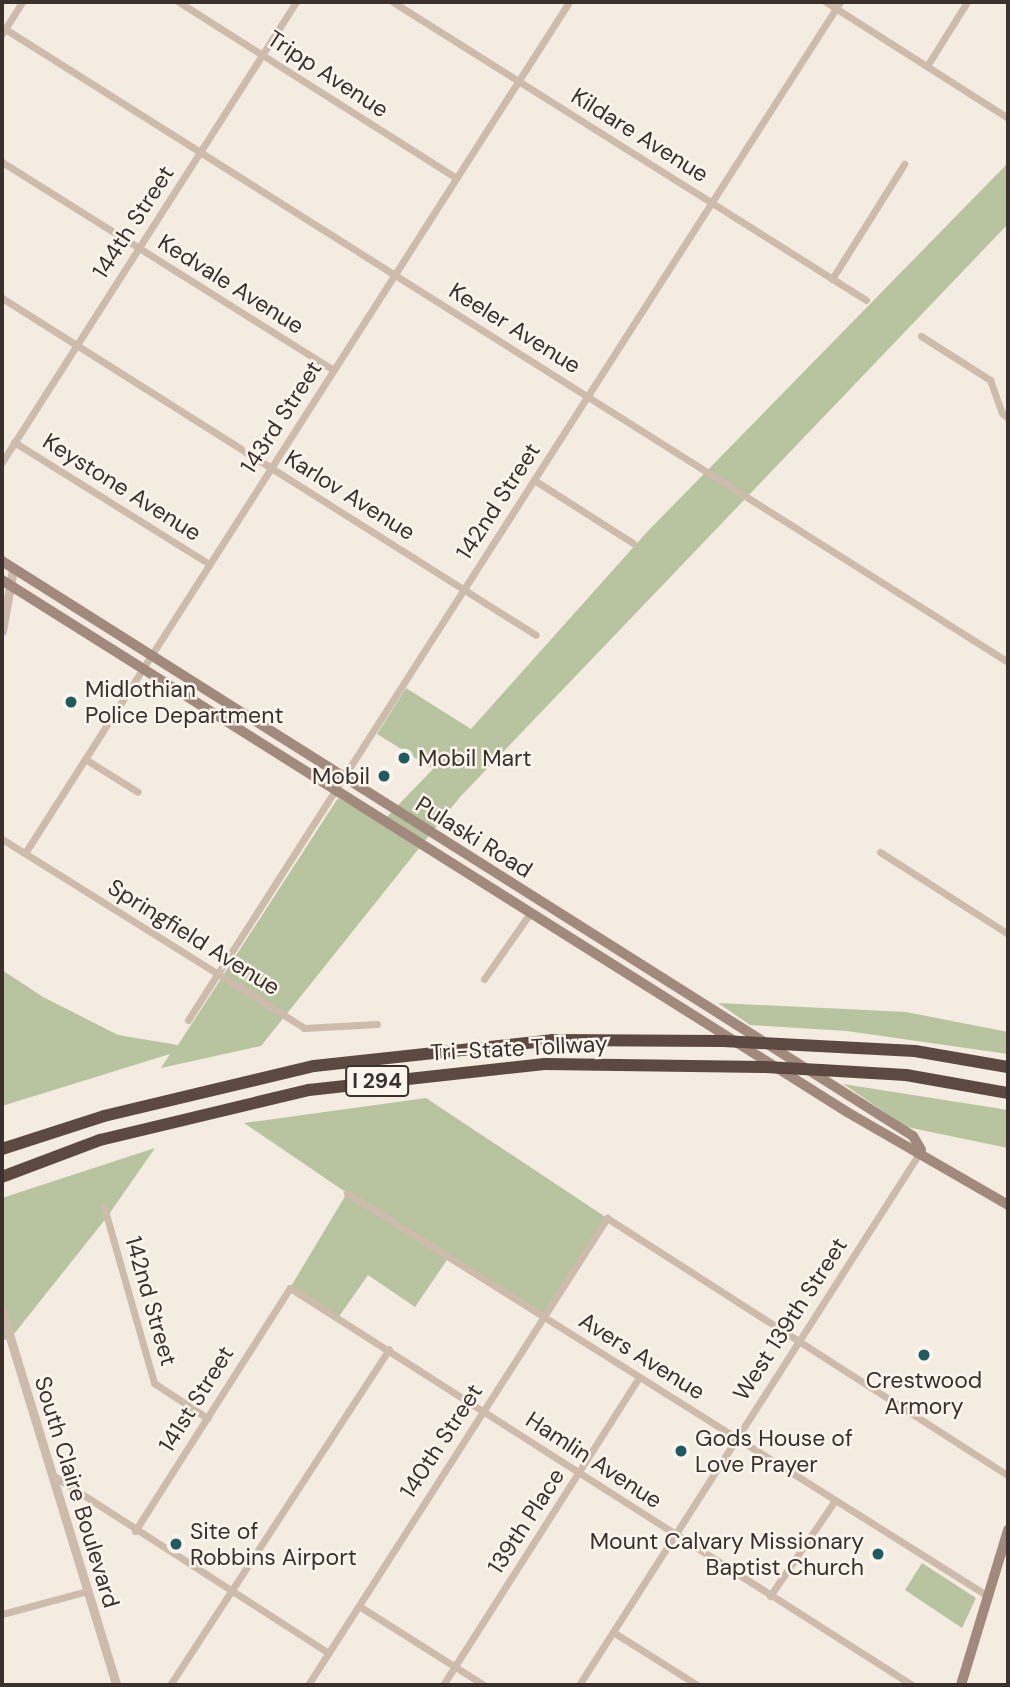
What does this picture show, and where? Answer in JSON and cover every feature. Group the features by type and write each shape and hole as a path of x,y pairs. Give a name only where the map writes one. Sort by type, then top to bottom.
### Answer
{"highway":[{"name":"Tri-State Tollway","path":"2,1149 104,1116 314,1066 552,1040 723,1041 915,1051 1008,1067"},
{"name":"Tri-State Tollway","path":"2,1177 100,1140 309,1090 545,1064 765,1067 906,1075 1008,1093"}],"main road":[{"name":"Pulaski Road","path":"2,561 913,1136 921,1150"},
{"name":"Pulaski Road","path":"6,582 904,1147 921,1150 1008,1205"},
{"path":"961,1685 1008,1530"}],"street":[{"path":"3,30 22,2"},
{"name":"Tripp Avenue","path":"178,2 456,178"},
{"name":"144th Street","path":"2,462 296,2"},
{"name":"Kildare Avenue","path":"393,2 866,300"},
{"name":"143rd Street","path":"25,853 569,2"},
{"path":"826,2 838,5 1008,118"},
{"path":"927,66 967,2"},
{"name":"142nd Street","path":"188,1020 838,5"},
{"name":"Keeler Avenue","path":"3,30 201,152 1008,662"},
{"name":"Kedvale Avenue","path":"2,162 334,370"},
{"path":"832,279 904,164"},
{"name":"Karlov Avenue","path":"2,298 536,635"},
{"path":"921,336 990,380 1008,418"},
{"name":"Keystone Avenue","path":"14,442 209,564"},
{"path":"534,480 633,543"},
{"path":"2,631 6,582 13,569"},
{"path":"85,759 138,792"},
{"name":"Springfield Avenue","path":"2,839 304,1028 377,1024"},
{"path":"880,852 1008,934"},
{"path":"484,979 531,912"},
{"name":"West 139th Street","path":"579,1685 921,1150"},
{"name":"Avers Avenue","path":"347,1193 988,1597"},
{"name":"142nd Street","path":"104,1207 154,1383 207,1418"},
{"name":"140th Street","path":"308,1685 607,1218 799,1342"},
{"name":"141st Street","path":"135,1531 290,1288"},
{"name":"Hamlin Avenue","path":"290,1288 912,1685"},
{"name":"South Claire Boulevard","path":"2,1311 116,1685"},
{"path":"799,1342 1008,1475"},
{"path":"170,1685 388,1349"},
{"name":"139th Place","path":"443,1685 639,1377"},
{"path":"54,1476 135,1531 329,1653"},
{"path":"770,1596 834,1502"},
{"path":"2,1614 87,1591"},
{"path":"359,1606 484,1685"},
{"path":"613,1632 697,1685"}],"green space":[{"path":"1008,163 1008,224 460,797 261,1046 161,1068 170,1054 2,1106 2,970 43,997 118,1035 178,1045 338,798 381,823 433,769 377,734 406,688 471,729 647,532"},
{"path":"718,1003 906,1012 1008,1032 1008,1054 847,1031 750,1025"},
{"path":"843,1084 1008,1110 1008,1148 907,1127"},
{"path":"426,1098 607,1218 544,1317 449,1257 415,1307 368,1275 338,1318 290,1288 347,1193 244,1123"},
{"path":"155,1148 107,1217 10,1339 2,1340 2,1198"},
{"path":"922,1563 976,1598 962,1628 905,1590"}],"place":[{"name":"Midlothian Police Department","path":"71,702"},
{"name":"Mobil Mart","path":"404,758"},
{"name":"Mobil","path":"384,776"},
{"name":"Crestwood Armory","path":"924,1355"},
{"name":"Gods House of Love Prayer","path":"681,1451"},
{"name":"Site of Robbins Airport","path":"176,1544"},
{"name":"Mount Calvary Missionary Baptist Church","path":"878,1554"}]}
